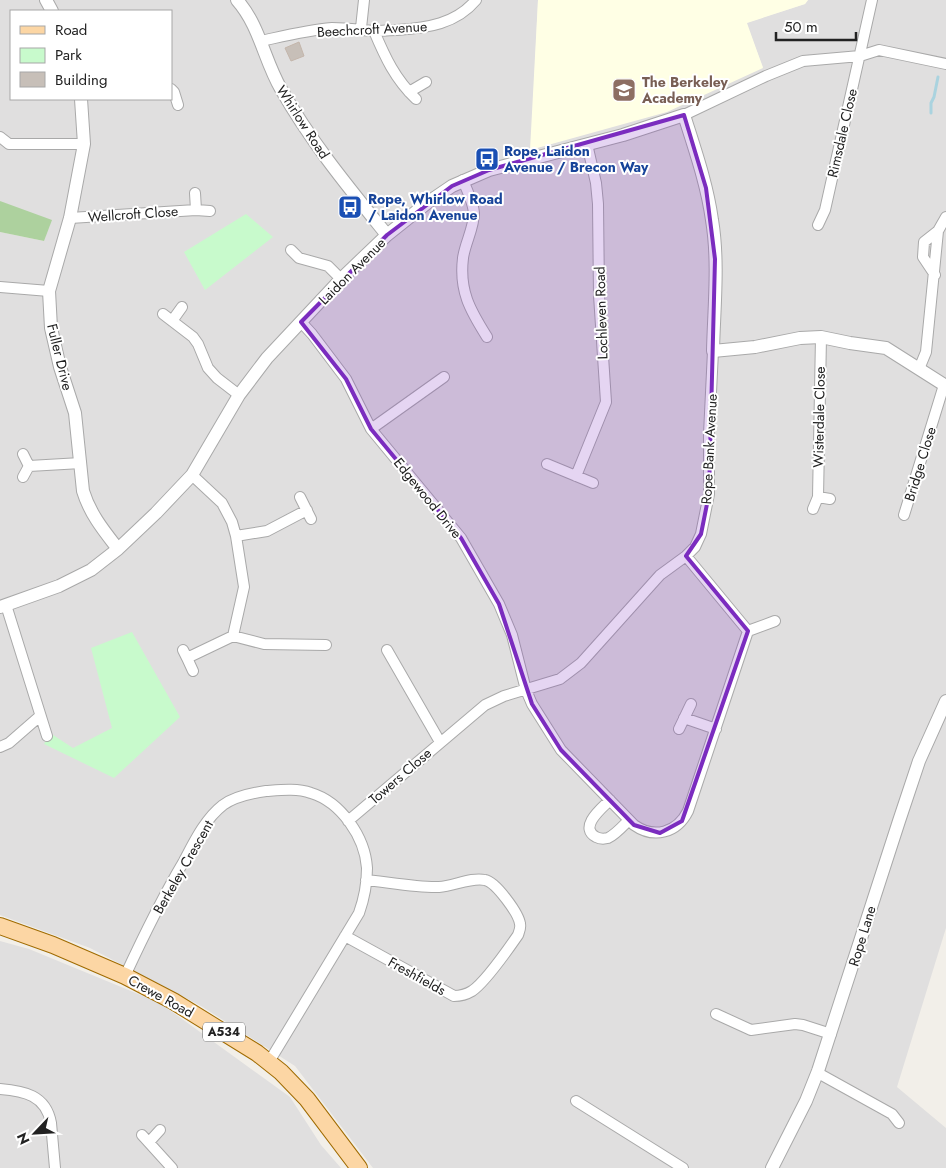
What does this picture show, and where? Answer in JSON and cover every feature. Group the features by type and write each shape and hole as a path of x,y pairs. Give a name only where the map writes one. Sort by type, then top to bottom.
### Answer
{"main road":[{"name":"Crewe Road","path":"0,926 53,945 125,976 196,1015 257,1053 308,1099 359,1168"}],"street":[{"name":"Whirlow Road","path":"238,0 253,21 273,75 291,107 345,184 387,235"},
{"path":"361,28 364,0"},
{"name":"Beechcroft Avenue","path":"261,41 322,30 361,28 374,31 411,29 444,23 462,14 476,0"},
{"name":"Rimsdale Close","path":"818,225 829,212 872,0"},
{"path":"374,31 388,64 413,96 426,82"},
{"name":"Laidon Avenue","path":"3,606 58,586 91,570 118,549 192,475 239,395 267,358 341,280 387,235 427,202 463,180 489,170 669,121 803,61 860,56 879,50 944,63"},
{"path":"172,90 178,105"},
{"name":"Fuller Drive","path":"81,100 84,144 70,218 49,291 50,328 75,413 83,491 93,515 118,549"},
{"name":"Rope Bank Avenue","path":"440,742 485,705 504,696 560,679 581,663 660,575 695,547 701,534 709,494 709,434 715,259 712,221 706,188 684,115"},
{"path":"0,137 10,144 84,144"},
{"name":"Lochleven Road","path":"576,476 606,402 599,295 598,204 596,183 587,144"},
{"path":"463,180 472,202 474,214 463,258 464,291 470,311 487,337"},
{"name":"Wellcroft Close","path":"195,192 196,210"},
{"name":"Wellcroft Close","path":"70,218 196,210 210,211"},
{"path":"919,369 926,352 938,231 946,217"},
{"path":"291,250 296,261 328,266 341,280"},
{"path":"0,287 49,291"},
{"path":"172,321 182,308"},
{"path":"163,314 193,337 198,344 204,362 212,373 239,395"},
{"name":"Edgewood Drive","path":"301,322 346,379 371,429 461,538 502,612 512,635 526,690 532,704 561,750 629,820 640,829 653,833 667,831 682,821 688,811 716,729"},
{"path":"713,350 754,347 800,338 821,337 886,348 945,386"},
{"name":"Wisterdale Close","path":"814,509 818,497 821,337"},
{"path":"371,429 444,377"},
{"name":"Bridge Close","path":"904,515 945,386"},
{"path":"23,454 29,466"},
{"path":"29,466 81,463"},
{"path":"547,464 594,484"},
{"path":"23,477 29,466"},
{"path":"192,475 222,503 232,522 236,536 244,587 232,636"},
{"path":"236,536 267,531 309,515 300,496"},
{"path":"818,497 830,499"},
{"path":"686,556 748,632"},
{"path":"3,606 47,736"},
{"path":"748,632 776,621"},
{"path":"684,718 716,729 748,632"},
{"path":"193,671 185,654 232,636 264,644 326,645"},
{"name":"Towers Close","path":"348,821 440,742 388,650"},
{"name":"Rope Lane","path":"775,1167 818,1073 913,778 946,701"},
{"path":"679,729 691,704"},
{"path":"0,747 9,743 40,716"},
{"name":"Berkeley Crescent","path":"125,976 163,898 195,841 206,824 224,804 244,796 276,790 305,791 331,804 348,821 364,852 367,869 364,897 359,913 269,1062"},
{"path":"610,800 592,819 590,826 592,834 599,838 608,838 629,820"},
{"name":"Freshfields","path":"345,936 454,996 458,996 469,993 478,986 516,939 520,931 519,920 501,891 485,880 435,887 366,880"},
{"path":"716,1014 752,1030 795,1024 831,1034"},
{"path":"818,1073 892,1114 899,1123"},
{"path":"0,1089 27,1092 44,1106 52,1123 55,1168"},
{"path":"576,1100 683,1168"},
{"path":"160,1130 146,1138 172,1168"}],"highlighted area":[{"path":"684,115 706,188 715,259 709,494 701,534 686,556 748,631 682,821 660,833 634,825 561,750 532,704 499,604 461,538 371,429 346,379 301,322 387,235 452,186 489,170"}],"shaded area":[{"path":"0,0 538,0 531,150 763,67 746,23 805,4 808,0 946,0 946,928 897,1087 946,1128 946,1168 373,1168 295,1066 201,1006 90,948 0,915 0,232 44,241 0,201"},
{"name":"The Berkeley Academy","path":"538,0 808,0 805,4 747,23 763,68 667,112 530,150"},
{"path":"0,941 29,949 160,1003 290,1097 321,1145 341,1168 0,1168"}],"green space":[{"path":"0,201 52,220 44,241 0,232"},
{"path":"246,214 273,237 205,290 184,252"},
{"path":"132,632 180,717 114,778 44,744 50,733 73,748 112,728 91,648"}],"building":[{"path":"299,42 304,56 291,61 285,48"}],"waterway":[{"path":"931,113 931,103 938,77"}],"place":[{"name":"The Berkeley Academy","path":"624,90"},
{"name":"Rope, Laidon Avenue / Brecon Way","path":"487,159"},
{"name":"Rope, Whirlow Road / Laidon Avenue","path":"350,207"}]}
